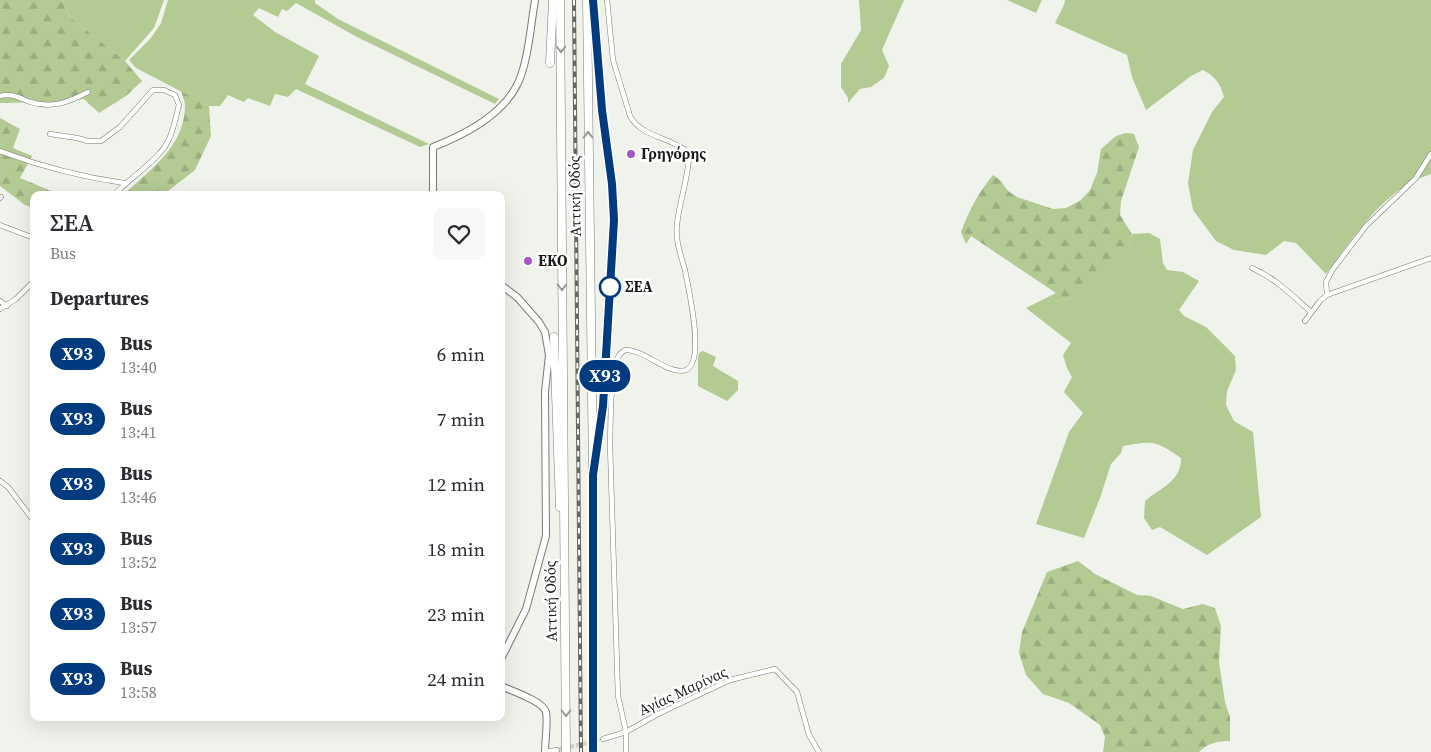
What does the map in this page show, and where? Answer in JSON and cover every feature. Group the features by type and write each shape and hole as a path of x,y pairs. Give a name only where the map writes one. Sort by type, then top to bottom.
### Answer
{"highway":[{"path":"550,63 553,0"},
{"name":"Αττική Οδός","path":"560,0 566,752"},
{"name":"Αττική Οδός","path":"587,0 593,475 593,752"},
{"path":"593,0 602,110"},
{"path":"554,337 558,496 564,542"},
{"path":"593,475 603,406 606,352"}],"street":[{"path":"432,191 433,147 472,129 503,104 518,83 523,67 535,0"},
{"path":"606,0 613,60 634,124 689,153 684,193 676,226 694,315 695,358 688,369 673,369 630,350 625,350 620,354 614,372 610,445 614,592 618,696 626,732 626,752"},
{"path":"50,134 88,141 101,141 120,127 153,90 164,90 174,95 180,105 169,140 158,155 124,183 117,191"},
{"path":"0,96 7,94 41,105 56,105 88,92"},
{"path":"0,151 46,167 124,183"},
{"path":"1327,295 1326,282 1333,269 1366,226 1416,178 1431,154"},
{"path":"0,224 30,236"},
{"path":"1305,321 1327,295 1431,258"},
{"path":"1252,268 1276,282 1311,312"},
{"path":"0,309 7,306 30,285"},
{"path":"505,288 517,297 539,322 544,332 549,355 545,392 546,536 526,609 505,651"},
{"path":"0,301 7,306"},
{"path":"0,481 8,487 30,516"},
{"name":"Αγίας Μαρίνας","path":"626,732 658,714 730,680 775,669 797,692 809,735 819,752"},
{"path":"505,688 536,702 544,708 546,714 545,752 557,750"},
{"path":"603,739 626,732"}],"green space":[{"path":"0,0 62,0 70,17 125,61 142,81 126,96 99,113 84,99 54,102 0,103"},
{"path":"62,0 164,0 154,28 125,61 70,17"},
{"path":"168,0 315,0 315,3 338,19 499,99 495,104 357,37 296,3 287,11 282,9 278,17 259,8 253,15 275,32 319,56 305,84 429,144 420,147 296,89 288,97 275,94 270,106 248,98 244,102 228,95 220,106 209,106 136,68 129,60 151,38 161,23"},
{"path":"859,0 904,0 882,50 889,66 884,78 871,87 860,89 848,103 848,98 841,87 841,64 861,30"},
{"path":"1007,0 1042,0 1036,13"},
{"path":"1065,0 1431,0 1431,174 1406,185 1383,204 1353,238 1326,274 1296,243 1284,241 1266,255 1234,250 1216,241 1193,210 1188,183 1193,150 1212,112 1224,97 1217,81 1203,70 1191,76 1146,110 1132,77 1127,55 1055,23"},
{"path":"181,91 209,106 211,136 195,170 168,191 127,191 154,167 172,145 179,133 183,120 184,100"},
{"path":"0,118 20,129 13,148 32,156 20,178 51,191 30,191 30,207 0,186"},
{"path":"1126,133 1134,134 1139,147 1121,201 1120,215 1132,234 1129,248 1121,261 1076,296 1057,302 1050,296 1056,293 971,236 966,244 961,232 974,202 993,175 1000,180 1008,191 1017,197 1053,209 1066,208 1081,200 1090,190 1097,173 1101,149 1116,136"},
{"path":"1149,233 1160,239 1163,263 1167,270 1183,272 1199,281 1179,310 1184,316 1206,327 1235,356 1236,370 1227,391 1226,405 1234,421 1253,432 1261,517 1207,555 1160,527 1152,530 1144,518 1145,501 1174,478 1180,466 1181,458 1154,443 1123,446 1121,453 1111,464 1084,538 1036,524 1069,432 1083,413 1064,392 1072,377 1063,355 1071,343 1026,308 1050,296 1057,302 1076,296 1129,248 1132,234"},
{"path":"703,351 716,357 713,366 738,381 738,390 727,401 698,386 698,356"},
{"path":"1078,561 1095,574 1137,595 1151,596 1183,609 1203,604 1215,608 1221,626 1219,662 1225,702 1230,717 1230,741 1213,743 1199,752 1103,752 1105,737 1100,725 1069,703 1043,694 1026,675 1019,653 1022,632 1047,572"}],"tunnel":[{"path":"557,750 603,739"}],"railway":[{"path":"574,0 581,752"}],"bus line":[{"name":"X93","path":"593,0 614,220 603,406 593,475 593,752"}],"place":[{"name":"Γρηγόρης","path":"631,154"},
{"name":"EKO","path":"528,261"},
{"name":"ΣΕΑ","path":"610,287"}]}
